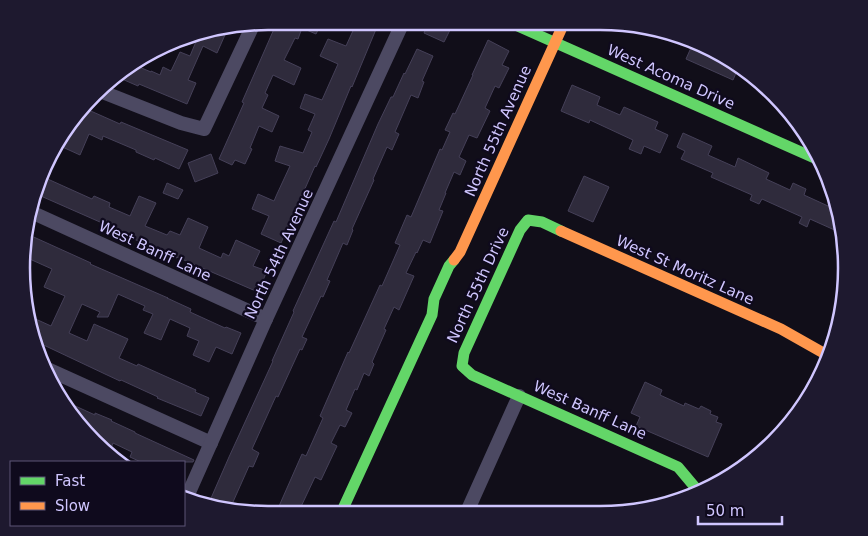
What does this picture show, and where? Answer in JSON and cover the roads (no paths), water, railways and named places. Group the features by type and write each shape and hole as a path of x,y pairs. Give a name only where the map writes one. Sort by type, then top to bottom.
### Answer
{"street":[{"name":"North 54th Avenue","path":"189,492 266,319 399,30"},
{"name":"West Acoma Drive","path":"528,30 809,156"},
{"name":"North 55th Avenue","path":"344,506 432,315 434,299 449,266 460,252 560,30"},
{"path":"106,94 182,123 204,129 251,31"},
{"name":"West Banff Lane","path":"36,215 266,319"},
{"name":"West St Moritz Lane","path":"528,220 542,222 772,325 822,352"},
{"name":"North 55th Drive","path":"462,366 464,353 520,230 528,220"},
{"name":"West Banff Lane","path":"462,366 472,375 678,467 694,486"},
{"path":"55,372 211,443"},
{"path":"470,506 519,396"}]}
